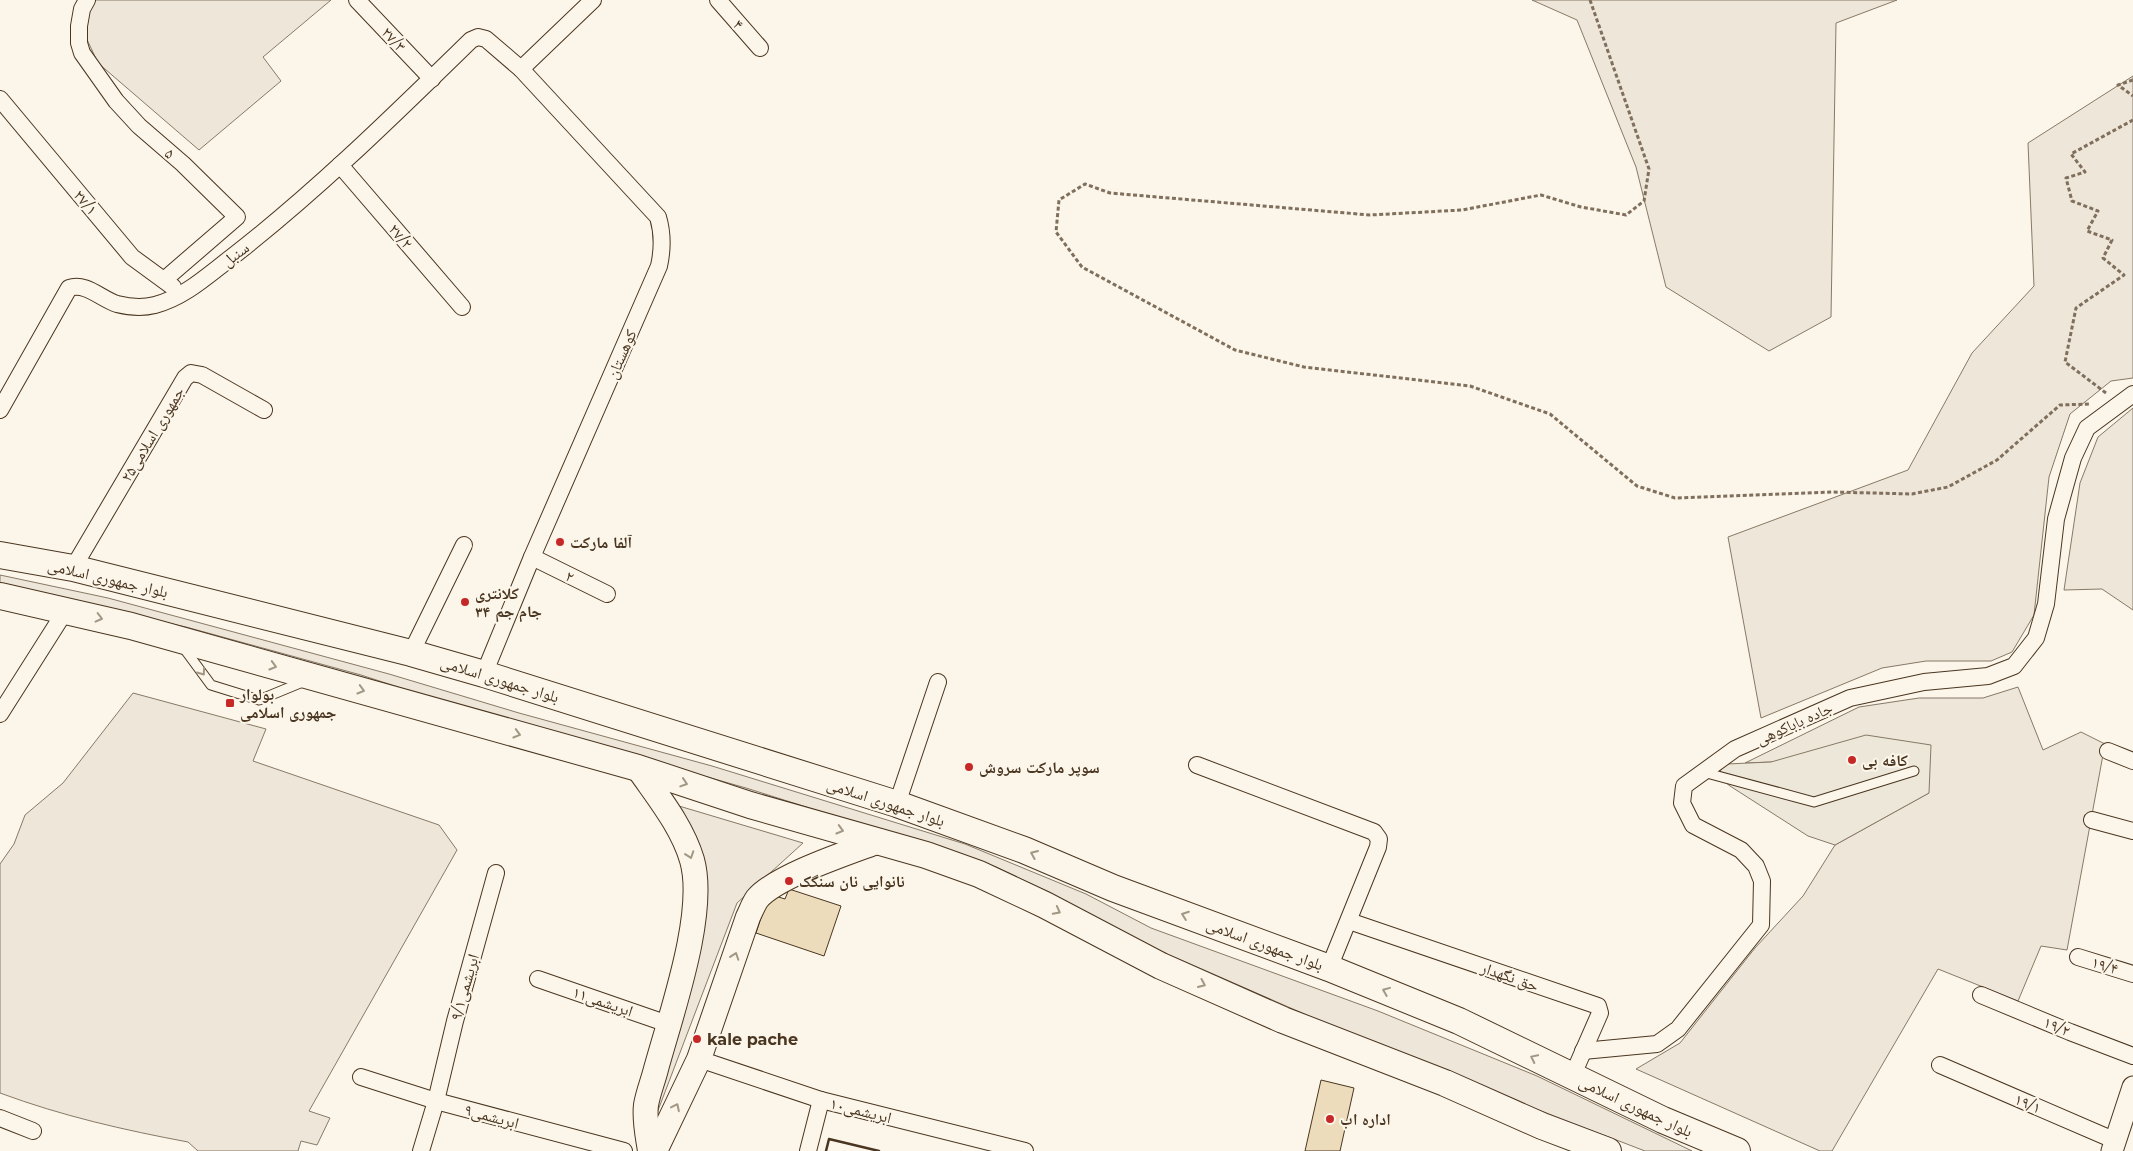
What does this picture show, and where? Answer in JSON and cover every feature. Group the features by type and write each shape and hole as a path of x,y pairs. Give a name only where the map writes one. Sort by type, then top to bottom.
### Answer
{"main road":[{"name":"بلوار جمهوری اسلامی","path":"0,555 73,568 411,653 484,674 897,804 1024,850 1113,888 1329,968 1459,1021 1663,1120 1737,1151"},
{"path":"0,596 66,610 314,677 638,768 750,804 926,855 978,874 1045,904 1161,966 1283,1020 1444,1083 1542,1126 1608,1151"},
{"path":"638,768 674,820 684,840 692,861 695,884 692,929 646,1106 650,1151"},
{"path":"655,1151 699,1059 748,917 757,900 776,885 801,872 836,856 879,841"}],"street":[{"name":"۵","path":"87,0 82,9 79,26 79,43 82,53 116,101 139,126 183,164 237,216 164,280"},
{"name":"۲۷/۳","path":"357,0 432,79"},
{"path":"522,69 593,0"},
{"name":"۴","path":"718,0 760,48"},
{"name":"سنبل","path":"0,410 69,288 83,287 118,304 136,307 154,305 183,294 260,235 340,165 471,40 478,37"},
{"name":"کوهستان","path":"478,37 486,39 522,69 658,217 663,248 660,266 532,557 484,674"},
{"name":"۲۷/۱","path":"0,99 132,257 183,294"},
{"name":"۲۷/۲","path":"340,165 462,307"},
{"name":"جمهوری اسلامی۲۵","path":"73,568 185,378 191,373 202,375 264,410"},
{"name":"جاده باباکوهی","path":"1583,1051 1657,1044 1678,1030 1761,925 1762,880 1756,866 1741,850 1693,825 1682,803 1684,786 1735,749 1850,698 1924,682 1988,676 2014,666 2036,638 2046,604 2056,519 2073,458 2087,428 2127,399"},
{"path":"411,653 464,545"},
{"name":"۲","path":"532,557 607,594"},
{"path":"0,714 66,610"},
{"path":"897,804 938,682"},
{"path":"2108,751 2133,761"},
{"path":"1197,765 1374,832 1379,839 1378,847 1329,968"},
{"path":"2092,820 2133,831"},
{"name":"۹/۱ابریشمی","path":"421,1151 436,1100 454,1021 496,873"},
{"name":"حق نگهدار","path":"1349,921 1598,1006 1600,1013 1572,1077"},
{"name":"۱۹/۴","path":"2078,957 2133,974"},
{"name":"ابریشمی۱۱","path":"538,979 668,1024"},
{"name":"۱۹/۲","path":"1981,995 2133,1056"},
{"name":"ابریشمی۱۰","path":"699,1059 821,1100 1025,1151"},
{"name":"۱۹/۱","path":"1940,1065 2114,1146"},
{"name":"ابریشمی۹","path":"361,1077 436,1100 624,1151"},
{"path":"2114,1146 2133,1087"},
{"path":"808,1151 821,1100"},
{"path":"0,1118 33,1131"}],"lane":[{"path":"177,639 211,685 259,700 314,677"},
{"path":"1702,772 1814,802 1914,771"}],"path":[{"path":"1590,0 1649,169 1644,201 1626,215 1581,207 1541,195 1462,210 1370,215 1110,193 1085,184 1059,200 1056,232 1082,267 1236,350 1304,367 1470,386 1550,414 1637,486 1675,498 1832,492 1912,494 1948,487 1997,460 2060,405 2127,399"},
{"path":"2133,80 2118,85 2133,96"},
{"path":"2127,399 2065,362 2076,308 2124,275 2103,258 2112,240 2087,232 2098,211 2072,201 2066,178 2085,172 2071,154 2133,120"}],"shaded area":[{"path":"93,0 331,0 263,57 281,81 199,150 98,63 83,31"},
{"path":"1532,0 1897,0 1836,23 1831,317 1769,351 1666,287 1636,167 1577,20"},
{"path":"2133,76 2133,378 2111,381 2070,414 2049,477 2034,615 2012,652 1991,661 1926,661 1882,668 1761,718 1728,537 1908,470 1972,353 2034,286 2028,143"},
{"path":"2133,408 2133,610 2102,589 2064,590 2080,483 2098,437"},
{"path":"0,575 108,598 389,674 519,713 712,766 965,844 1086,894 1151,928 1378,1011 1537,1076 1692,1151 1645,1151 1409,1060 1122,934 1049,892 996,867 746,788 447,703 361,675 186,627 0,585"},
{"path":"2018,687 2043,750 2081,732 2105,744 2067,950 2041,946 2018,1001 1938,969 1832,1151 1820,1151 1636,1069 1680,1043 1755,948 1803,896 1835,845 1929,793 1771,762 1745,763 1859,707 1919,698 1983,698"},
{"path":"133,693 266,729 253,761 439,825 457,850 309,1111 330,1118 317,1145 301,1141 298,1151 198,1151 188,1142 93,1122 0,1093 0,864 14,844 25,815 63,783"},
{"path":"1866,735 1931,745 1929,793 1835,845 1808,836 1716,775 1727,764 1771,762"},
{"path":"679,806 803,843 737,903 657,1113 650,1116 700,943"}],"building":[{"path":"789,889 841,906 824,956 756,933 769,894 785,899"},
{"name":"اداره اب","path":"1321,1080 1354,1088 1340,1151 1305,1151"}],"wall":[{"path":"826,1151 829,1139 879,1151"}],"place":[{"name":"آلفا مارکت","path":"560,542"},
{"name":"کلانتری ۳۴ جام جم","path":"465,602"},
{"name":"بولوار جمهوری اسلامی","path":"230,703"},
{"name":"کافه بی","path":"1852,760"},
{"name":"سوپر مارکت سروش","path":"969,767"},
{"name":"نانوایی نان سنگک","path":"789,881"},
{"name":"kale pache","path":"697,1039"},
{"name":"اداره اب","path":"1330,1119"}]}
